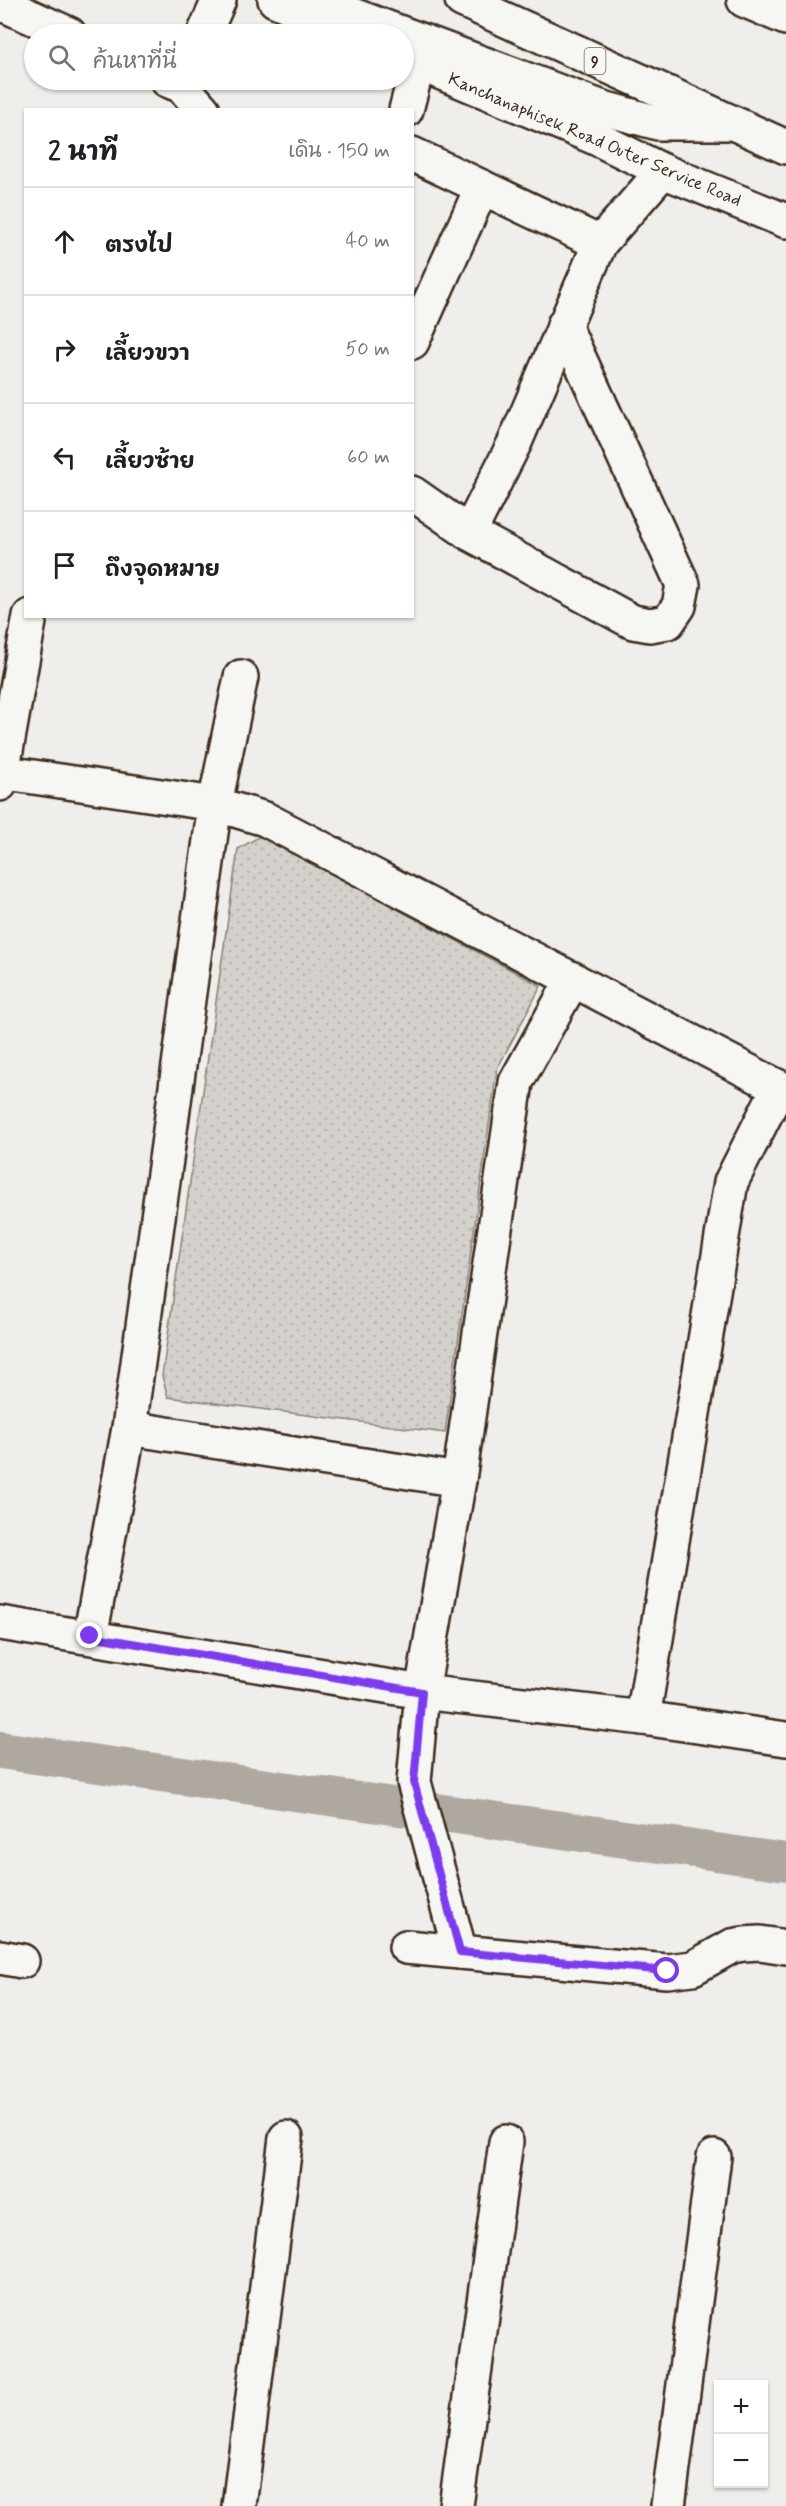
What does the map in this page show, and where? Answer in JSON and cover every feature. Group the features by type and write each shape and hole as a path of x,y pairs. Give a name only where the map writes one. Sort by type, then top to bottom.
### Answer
{"main road":[{"path":"208,24 219,0"},
{"path":"275,0 331,24"},
{"path":"312,0 377,24"},
{"name":"9","path":"462,0 786,147"},
{"path":"744,0 786,18"},
{"path":"0,3 47,24"},
{"path":"414,38 603,108 658,123 729,123"},
{"name":"Kanchanaphisek Road Outer Service Road","path":"414,61 596,138 663,171 786,221"},
{"path":"406,108 408,90"},
{"path":"414,155 600,243"},
{"path":"468,533 515,442 600,243 663,171"},
{"path":"414,338 482,187"},
{"path":"414,494 468,533 633,622 650,625 668,622 679,606 683,585 564,325"},
{"path":"30,618 1,776 215,804 266,819 782,1089 731,1182 643,1718"},
{"path":"90,1636 129,1428 215,804 241,677"},
{"path":"460,1952 414,1782 422,1692 459,1480 516,1082 573,979"},
{"path":"129,1428 459,1480"},
{"path":"0,1623 422,1692 643,1718 786,1739"},
{"path":"406,1947 667,1971 693,1968 732,1946 743,1944 786,1947"},
{"path":"239,2506 286,2138"},
{"path":"456,2506 506,2142"},
{"path":"668,2506 714,2157"}],"shaded area":[{"path":"260,836 541,986 497,1069 445,1433 168,1397 162,1376 238,849"}],"waterway":[{"path":"0,1750 786,1862"}],"route":[{"path":"90,1636 422,1692 414,1782 460,1952 482,1952 667,1971"}]}
